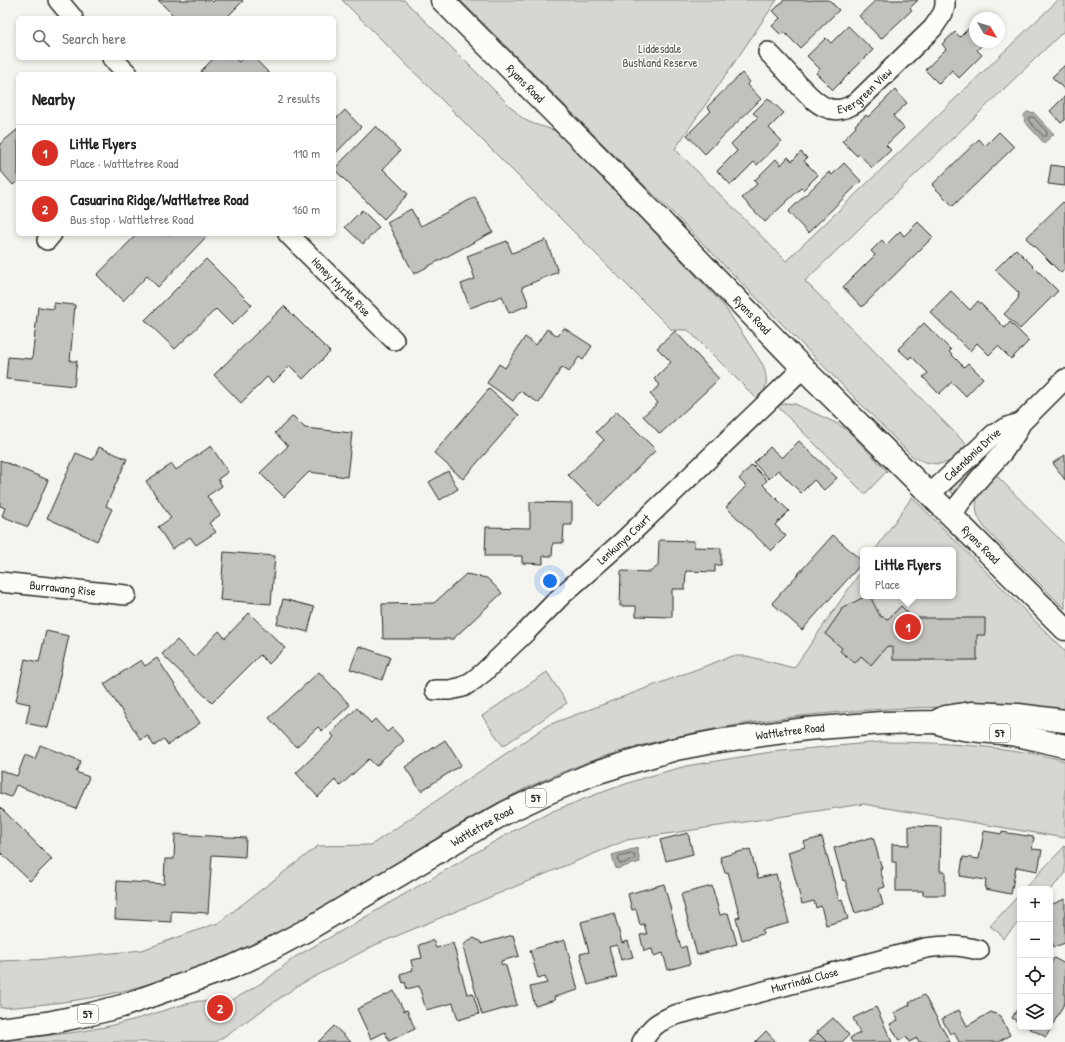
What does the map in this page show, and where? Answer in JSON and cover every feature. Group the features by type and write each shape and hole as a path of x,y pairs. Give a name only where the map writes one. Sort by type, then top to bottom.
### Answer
{"main road":[{"name":"Ryans Road","path":"442,0 631,190 803,368 1065,629"},
{"name":"Wattletree Road","path":"935,722 945,717 971,713 1018,715 1065,720"},
{"name":"Wattletree Road","path":"0,1029 47,1023 122,1006 232,967 271,949 329,918 480,827 547,793 592,774 676,749 761,734 806,729 854,724 935,722 954,728 1011,734 1065,746"},
{"name":"Wattletree Road","path":"0,1013 93,1004 174,988"}],"street":[{"path":"58,0 71,16"},
{"name":"Evergreen View","path":"768,52 814,101 830,109 844,109 857,102 933,28 943,13 945,0"},
{"path":"114,60 126,72"},
{"name":"Honey Myrtle Rise","path":"290,236 394,340"},
{"name":"Lenkunya Court","path":"435,690 450,690 463,687 484,672 562,595 623,541 803,368"},
{"name":"Calendonia Drive","path":"951,516 960,502 1003,452 1021,423 1065,379"},
{"name":"Calendonia Drive","path":"930,494 994,434 1010,426 1021,423"},
{"name":"Burrawang Rise","path":"0,582 126,595"},
{"name":"Murrindal Close","path":"642,1042 647,1033 655,1024 664,1019 926,948 952,945 979,950"}],"green space":[{"path":"342,0 404,0 521,117 525,120 559,133 727,310 763,365 766,375 766,384 764,392 758,400 688,330 672,330"},
{"name":"Liddesdale Bushland Reserve","path":"460,0 777,0 675,149 786,261 1058,0 1065,0 1065,30 805,281 969,447 949,462 938,464 922,461 912,456 663,203"},
{"path":"787,403 795,404 838,424 847,430 887,471 865,494 777,406"},
{"path":"992,447 995,450 956,495 952,493 951,491 953,485"},
{"path":"994,473 1065,545 1065,609 989,533 980,521 976,509 978,494 984,483"},
{"path":"912,497 1065,651 1065,710 944,707 842,712 770,720 709,730 679,736 619,752 560,773 495,804 433,840 311,915 261,941 209,963 155,982 101,996 51,1004 0,1008 0,961 52,959 142,950 218,923 318,846 371,845 548,725 732,656 747,656 794,668 860,572 860,599 956,599 956,547 877,547"},
{"path":"547,672 567,703 503,746 482,716"},
{"path":"881,742 912,742 989,747 1035,754 1065,761 1065,838 863,804 627,840 375,945 299,985 216,1042 0,1042 105,1027 199,1001 219,1005 224,1004 266,980 295,957 511,832 553,811 643,778 686,766 771,752"},
{"path":"1065,846 1065,874 1053,887 1027,886"},
{"path":"1017,897 1017,924 1003,939 1000,934 990,926"}],"water":[{"path":"1027,112 1033,112 1054,134 1044,143 1024,121 1024,116"},
{"path":"637,848 640,862 616,869 612,855"}],"building":[{"path":"158,0 211,0 213,2 215,0 243,1 228,16 174,16"},
{"path":"784,0 829,0 839,10 800,48 784,32 781,35 772,26 780,18 773,11"},
{"path":"876,0 918,0 910,8 912,10 881,39 859,16"},
{"path":"848,26 873,50 833,90 816,73 820,69 807,56 826,38 831,43"},
{"path":"969,28 969,48 979,48 977,50 982,55 959,78 952,70 939,84 925,70 946,49 942,44 955,32 960,37"},
{"path":"212,60 236,60 239,62 241,60 256,60 268,72 202,72 201,71"},
{"path":"1065,65 1065,90 1052,77"},
{"path":"742,73 750,82 747,84 761,99 705,154 687,135 711,111 707,107"},
{"path":"895,90 907,103 893,116 904,128 886,145 891,150 872,168 859,154 857,156 842,141 856,127 855,125 866,115 868,117"},
{"path":"1065,96 1065,120 1061,123 1050,111"},
{"path":"768,98 784,113 769,128 782,141 757,165 754,162 731,185 717,171 737,151 731,144 758,117 753,113"},
{"path":"345,110 361,127 336,153 336,119"},
{"path":"376,126 400,151 383,169 408,194 384,219 336,171 336,167"},
{"path":"16,131 16,183 13,185 0,170 0,144"},
{"path":"999,132 1014,147 953,206 932,185 979,139 985,146"},
{"path":"801,152 807,158 804,161 818,175 803,190 801,188 765,222 742,198 757,184 754,181 776,159 781,165 788,157 792,161"},
{"path":"844,163 861,181 808,233 788,212 829,172 832,175"},
{"path":"1051,165 1065,167 1065,186 1048,184"},
{"path":"475,197 493,232 414,274 387,222 411,209 421,226"},
{"path":"1063,202 1065,205 1065,269 1061,273 1026,238"},
{"path":"362,210 379,227 363,244 345,227"},
{"path":"918,222 933,237 862,307 843,287 875,255 871,251 882,240 886,245 900,231 904,236"},
{"path":"135,236 207,236 158,287 147,276 123,301 97,275"},
{"path":"546,240 558,272 522,287 529,305 509,313 502,296 470,308 461,284 475,279 467,256 507,241 512,253"},
{"path":"1016,249 1058,291 1020,329 1004,314 1018,299 1019,293 995,270"},
{"path":"206,259 252,305 232,325 216,309 175,349 145,320"},
{"path":"951,291 970,310 978,301 1005,328 1010,322 1029,341 1011,359 998,346 989,355 977,343 970,351 930,312"},
{"path":"54,303 75,305 70,361 77,361 74,386 6,379 8,357 32,359 38,307 54,309"},
{"path":"284,306 330,352 303,379 290,366 273,383 267,377 241,403 214,375"},
{"path":"924,323 951,350 949,352 964,367 968,363 983,378 966,396 952,382 939,394 923,377 928,373 911,356 909,359 898,349"},
{"path":"564,328 592,346 583,360 579,357 569,372 562,367 539,403 520,391 513,401 487,383 499,364 505,368 525,337 536,345 547,329 558,336"},
{"path":"675,331 719,379 660,434 643,416 658,403 650,394 660,385 654,379 671,362 657,348"},
{"path":"489,389 519,415 463,479 434,453"},
{"path":"617,411 656,450 599,506 568,475 604,440 596,432"},
{"path":"293,416 305,428 352,433 347,477 309,472 284,497 260,473 288,446 275,433"},
{"path":"799,441 837,478 824,490 814,480 801,493 778,470 769,479 754,463 770,447 782,458"},
{"path":"211,446 228,472 218,479 222,486 207,496 220,515 209,523 216,532 196,545 190,537 172,549 158,527 171,518 146,481 172,464 176,470"},
{"path":"99,447 127,459 106,506 112,509 97,541 47,518 76,453 93,460"},
{"path":"1065,455 1065,480 1053,463"},
{"path":"0,460 48,480 28,527 2,516 5,508 0,506"},
{"path":"752,465 767,480 763,485 789,511 775,525 786,536 771,551 726,507 746,486 739,479"},
{"path":"448,471 458,489 440,500 429,482"},
{"path":"530,502 572,503 572,525 564,525 563,543 553,543 552,556 543,556 543,564 522,563 522,556 485,556 486,527 530,528"},
{"path":"833,535 860,559 860,565 802,630 772,603"},
{"path":"659,540 694,541 694,547 721,548 721,565 715,565 715,572 686,571 685,589 672,589 672,617 636,616 636,606 620,606 621,571 650,572 658,566"},
{"path":"224,552 275,556 271,604 220,600"},
{"path":"466,574 487,578 502,593 453,639 383,639 382,604 434,603"},
{"path":"283,599 314,607 308,632 277,624"},
{"path":"860,599 872,599 880,616 888,619 901,606 913,618 985,618 985,635 977,635 977,660 893,660 893,648 887,646 871,665 861,656 855,663 840,651 842,648 825,634 841,609"},
{"path":"249,613 285,648 269,664 260,655 212,703 162,654 177,640 194,657 219,631 225,638"},
{"path":"46,631 69,636 48,728 26,723 30,704 16,701 25,659 39,662"},
{"path":"359,646 390,657 382,680 350,669"},
{"path":"157,658 200,723 168,745 164,739 154,746 148,736 141,740 104,684 141,660 145,666"},
{"path":"319,672 350,705 322,731 318,727 296,747 269,718"},
{"path":"357,708 371,723 375,719 387,732 392,728 404,741 376,766 369,759 340,786 335,780 318,797 296,773 334,737 331,733"},
{"path":"445,740 461,765 421,791 405,767"},
{"path":"40,745 81,761 76,772 89,777 76,809 16,785 11,797 0,793 0,770 17,776 25,755 35,759"},
{"path":"0,807 52,859 30,881 0,852"},
{"path":"909,826 941,827 940,871 945,871 945,895 923,895 923,891 896,891 896,862 892,862 892,844 909,845"},
{"path":"984,831 1034,837 1032,849 1042,850 1038,871 1016,867 1011,894 985,889 986,880 960,876 963,857 979,859"},
{"path":"688,833 693,854 666,861 660,840"},
{"path":"175,834 246,838 245,857 212,855 208,913 171,911 171,922 115,919 117,881 164,884 165,859 174,859"},
{"path":"822,837 839,900 842,899 848,919 826,925 821,906 816,908 814,901 802,904 788,852 805,847 803,842"},
{"path":"873,837 882,869 880,869 885,887 879,889 883,905 855,913 845,880 843,881 834,848"},
{"path":"750,849 758,878 776,874 789,923 762,930 763,934 742,940 736,918 740,917 728,872 725,873 720,857"},
{"path":"664,884 681,948 686,946 690,964 668,970 663,953 654,956 652,949 644,951 640,935 647,934 644,924 640,925 636,909 632,910 628,894"},
{"path":"712,886 720,915 728,913 737,944 697,955 681,894"},
{"path":"1065,899 1065,943 1054,947 1053,944 1053,904"},
{"path":"614,913 622,943 628,941 633,957 621,960 617,945 609,947 617,977 588,985 580,954 589,952 581,922"},
{"path":"513,935 519,956 501,961 501,964 506,966 517,1005 482,1015 463,947 467,941 474,938 481,942 481,944"},
{"path":"433,940 436,948 453,943 467,994 473,993 479,1014 458,1020 453,1003 426,1010 419,986 407,989 405,982 403,983 400,974 413,970 411,960 422,958 419,945"},
{"path":"565,940 578,990 554,997 555,1000 535,1006 530,987 547,983 545,976 538,978 530,950"},
{"path":"1054,958 1065,964 1065,1002 1053,1024 1053,994"},
{"path":"394,991 404,1011 407,1010 415,1029 389,1041 385,1032 371,1039 357,1009"},
{"path":"924,995 950,1042 919,1042 917,1038 909,1042 906,1037 899,1041 890,1024 898,1020 894,1013 910,1005 909,1003"},
{"path":"876,1007 892,1042 852,1042 850,1038 860,1033 853,1018"},
{"path":"1017,1009 1017,1021 1012,1018"},
{"path":"959,1010 967,1026 991,1012 1000,1016 1010,1035 998,1042 959,1042 954,1032 950,1034 942,1019"},
{"path":"833,1018 849,1035 842,1042 827,1042 817,1032"},
{"path":"334,1026 351,1042 318,1042"},
{"path":"1033,1030 1050,1030 1046,1037"},
{"path":"766,1031 776,1042 755,1042"},
{"path":"818,1033 827,1042 808,1042"}],"place":[{"name":"Little Flyers","path":"908,627"},
{"name":"Casuarina Ridge/Wattletree Road","path":"220,1008"}]}
